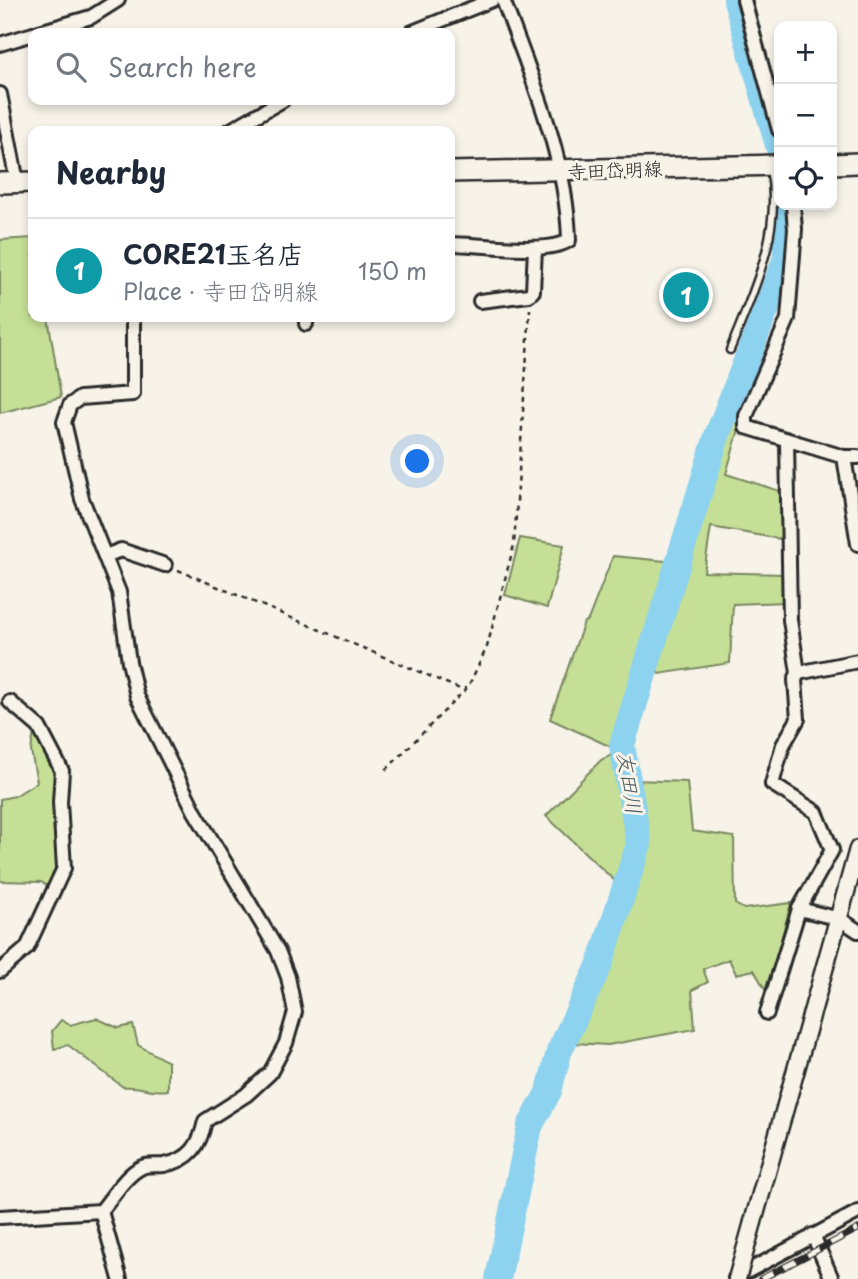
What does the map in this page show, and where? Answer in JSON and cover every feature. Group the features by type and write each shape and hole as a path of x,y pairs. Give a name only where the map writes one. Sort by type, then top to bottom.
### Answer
{"main road":[{"path":"837,164 858,163"},
{"name":"寺田岱明線","path":"455,172 774,165"}],"street":[{"path":"55,28 91,17 118,0"},
{"path":"422,28 492,0"},
{"path":"455,244 535,248 564,244 569,240 563,183 540,98 503,0"},
{"path":"744,0 774,111"},
{"path":"0,44 28,36"},
{"path":"0,94 17,182"},
{"path":"238,126 274,105"},
{"path":"793,210 795,229 788,319 746,416 746,427 844,457 858,457"},
{"path":"480,300 529,295 533,291 535,248"},
{"path":"0,1217 101,1211 131,1175 144,1166 165,1165 186,1158 200,1144 205,1121 246,1095 270,1073 286,1043 295,1012 288,977 278,951 195,812 138,696 129,663 119,592 82,499 64,422 70,405 80,398 133,394 133,322"},
{"path":"767,1013 799,909 832,850 816,812 772,784 783,745 797,719 795,680 798,673 790,620 787,440"},
{"path":"844,457 858,544"},
{"path":"105,556 121,550 165,565"},
{"path":"798,673 858,661"},
{"path":"0,971 27,948 64,868 60,802 62,771 39,727 10,702"},
{"path":"735,1279 858,849"},
{"path":"799,909 840,919 858,931"},
{"path":"101,1211 120,1279"},
{"path":"735,1279 858,1212"},
{"path":"813,1236 832,1279"}],"lane":[{"path":"730,350 769,251 774,165"}],"path":[{"path":"386,770 468,687 488,647 514,545 529,295"},
{"path":"165,565 460,689 468,687"}],"green space":[{"path":"28,238 28,322 49,322 61,397 0,413 0,240"},
{"path":"734,399 744,412 726,474 783,492 781,539 711,527 704,572 785,574 785,602 733,604 730,663 659,674 652,665 657,640"},
{"path":"520,538 564,545 547,608 505,595"},
{"path":"613,556 675,562 618,750 550,719 584,622 588,620"},
{"path":"8,704 38,729 59,771 61,868 48,886 41,882 0,881 0,799 15,796 37,782 31,751 34,732 5,707"},
{"path":"617,752 635,843 616,882 546,816 601,760"},
{"path":"635,780 687,782 692,831 734,837 735,904 744,909 791,903 767,993 754,970 736,974 729,959 703,969 708,982 692,990 695,1029 608,1045 574,1043 599,986 645,844"},
{"path":"96,1018 118,1028 133,1025 138,1045 168,1062 168,1090 123,1087 68,1045 54,1049 52,1031 61,1020 70,1025"}],"waterway":[{"name":"友田川","path":"736,0 778,147"},
{"name":"友田川","path":"498,1279 530,1126 549,1091 559,1052 600,964 639,844 622,745 717,436 786,258 785,210"}],"railway":[{"path":"761,1279 858,1229"}],"place":[{"name":"CORE21玉名店","path":"686,295"}]}
